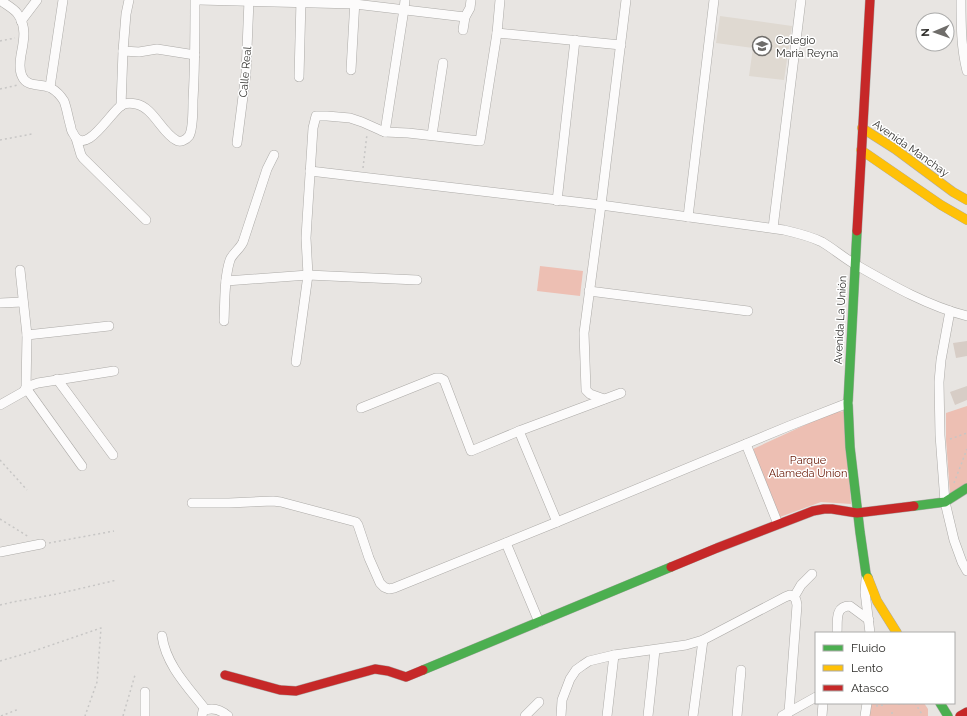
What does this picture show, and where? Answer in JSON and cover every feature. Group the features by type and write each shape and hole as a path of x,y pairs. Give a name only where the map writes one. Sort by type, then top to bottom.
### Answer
{"street":[{"path":"0,0 17,13 21,21 24,36 20,58 20,70 24,80 28,83 50,87 64,101 72,133 76,138 83,158 146,220"},
{"path":"21,21 37,0"},
{"path":"50,87 63,0"},
{"path":"121,106 122,51 129,0"},
{"path":"76,138 85,141 92,137 121,106 128,103 145,107 170,136 178,142 190,135 192,123 195,55 195,0"},
{"path":"198,0 355,2 405,5 465,17"},
{"path":"463,30 465,17 472,0"},
{"path":"296,362 308,275 306,238 313,128 316,116 350,118 385,132 432,135 480,141 500,0"},
{"path":"604,399 588,392 586,388 584,333 626,0"},
{"path":"688,217 714,0"},
{"path":"773,228 801,0"},
{"name":"Avenida La Unión","path":"870,0 848,403 850,447 857,513 866,574 877,600 896,632"},
{"path":"961,0 961,25 967,71"},
{"name":"Calle Real","path":"237,143 246,74 249,1"},
{"path":"299,77 301,1"},
{"path":"351,70 355,2"},
{"path":"385,132 405,5"},
{"path":"496,33 620,45"},
{"path":"557,201 575,40"},
{"path":"122,51 138,52 157,49 195,55"},
{"path":"432,135 443,63"},
{"name":"Avenida Manchay","path":"862,128 895,149 953,192 967,200"},
{"path":"861,150 941,205 967,220"},
{"path":"224,321 226,281 230,259 240,248 243,242 267,169 274,155"},
{"path":"310,172 601,205 794,232 823,243 855,264 902,291 933,305 967,316"},
{"path":"20,270 26,335 26,388 82,466"},
{"path":"226,281 308,275 417,280"},
{"path":"589,291 748,311"},
{"path":"0,303 23,302"},
{"path":"950,310 941,360 939,382 940,435 945,502 954,540 967,571"},
{"path":"26,335 109,326"},
{"path":"0,405 23,392 26,388 38,383 114,371"},
{"path":"362,408 424,382 440,378 444,380 471,451 519,431 620,393"},
{"path":"57,380 113,455"},
{"path":"192,503 274,501 356,522 380,583 389,589 506,543 848,403"},
{"path":"519,431 556,522"},
{"path":"746,444 778,524"},
{"path":"225,675 287,691 296,691 375,669 383,669 406,677 717,548 813,511 832,509 857,513 945,502 967,488"},
{"path":"506,543 539,622"},
{"path":"0,552 41,544"},
{"path":"794,597 801,585 812,574"},
{"path":"866,574 865,592 870,632"},
{"path":"561,716 562,700 570,679 576,670 590,661 614,655 686,645 703,640 785,597 790,595 794,597"},
{"path":"785,714 796,606 796,600 794,597"},
{"path":"837,632 838,613 843,607 850,606 869,620"},
{"path":"162,636 169,658 179,676 204,713 217,709 228,716"},
{"path":"693,716 703,640"},
{"path":"648,716 655,650"},
{"path":"607,716 614,655"},
{"path":"737,716 742,670"},
{"path":"145,692 145,716"},
{"path":"785,714 815,698"},
{"path":"525,716 539,702"},
{"path":"822,716 823,704"},
{"path":"865,716 870,704"},
{"path":"941,704 948,716"},
{"path":"960,716 967,712"}],"path":[{"path":"0,40 24,36"},
{"path":"0,89 28,83"},
{"path":"362,170 367,131"},
{"path":"0,140 32,134"},
{"path":"947,440 967,433"},
{"path":"954,486 967,449"},
{"path":"0,460 27,490"},
{"path":"0,519 41,544 114,531"},
{"path":"0,605 117,580"},
{"path":"0,661 101,628 97,682 85,716"},
{"path":"123,716 135,675"},
{"path":"870,704 884,705"},
{"path":"916,704 923,716"},
{"path":"1,716 20,709"}],"shaded area":[{"name":"Colegio Maria Reyna","path":"720,16 792,26 784,80 749,76 753,48 716,43"}],"green space":[{"path":"540,266 583,271 580,296 537,291"},
{"path":"967,406 967,484 950,494 946,439 946,413"},
{"name":"Parque Alameda Union","path":"845,411 851,504 821,502 780,517 753,449 831,413"},
{"path":"869,704 925,704 928,709 928,716 868,716"}],"building":[{"path":"967,341 967,356 956,358 953,343"},
{"path":"967,386 967,400 955,405 950,392"}],"traffic: fast":[{"path":"857,231 848,403 850,447 860,532 866,574 868,578"},
{"path":"914,506 945,502 967,488"},
{"path":"423,670 671,567"},
{"path":"941,704 948,716"}],"traffic: slow":[{"path":"862,128 895,149 953,192 967,200"},
{"path":"861,150 941,205 967,220"},
{"path":"868,578 877,601 896,632"}],"traffic: jam":[{"path":"857,231 870,0"},
{"path":"671,567 813,511 832,509 857,513 914,506"},
{"path":"225,675 280,690 296,691 375,669 388,671 406,677 423,670"},
{"path":"960,716 967,712"}],"place":[{"name":"Colegio Maria Reyna","path":"762,46"}]}
